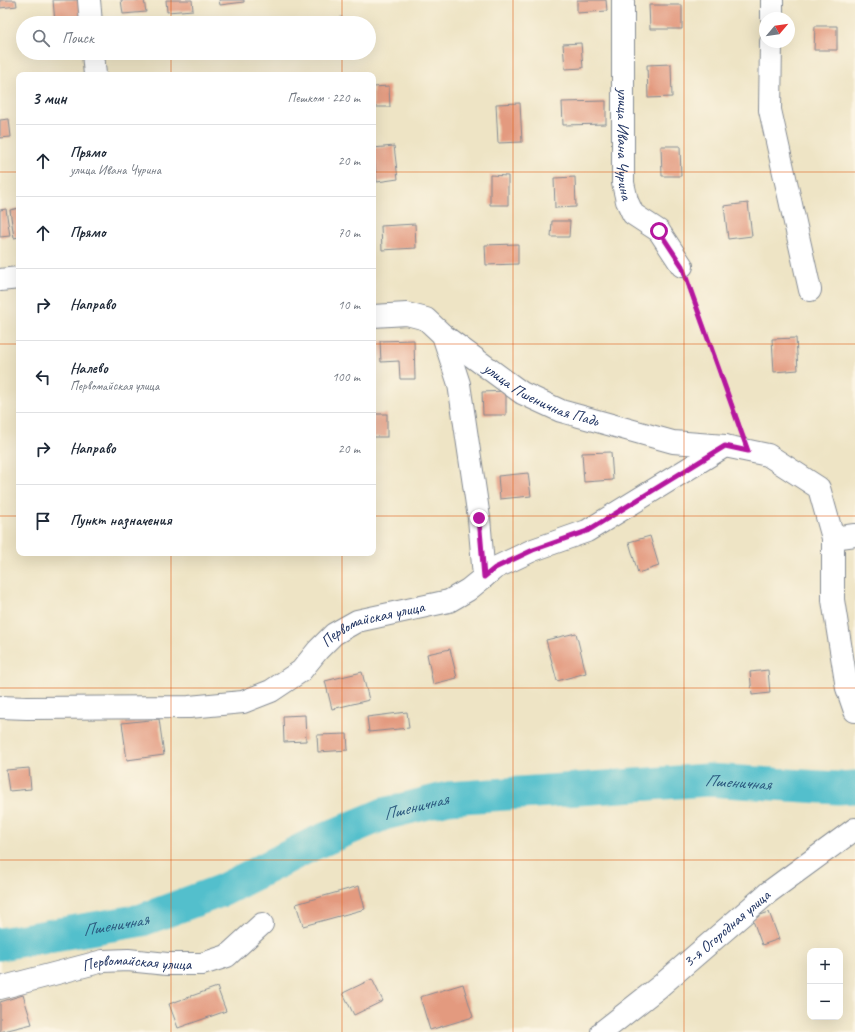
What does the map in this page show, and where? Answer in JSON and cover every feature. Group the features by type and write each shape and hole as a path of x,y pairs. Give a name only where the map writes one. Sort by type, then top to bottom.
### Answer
{"street":[{"path":"89,0 90,16"},
{"name":"улица Ивана Чурина","path":"623,0 623,183 627,200 633,214 659,231 682,266"},
{"path":"772,0 772,12"},
{"path":"771,48 770,110 810,290"},
{"path":"94,60 95,72"},
{"path":"0,280 16,278"},
{"name":"улица Пшеничная Падь","path":"376,316 407,314 426,319 443,335 522,393 561,411 673,442 725,446 768,455 819,488 833,538"},
{"path":"443,335 459,384 479,518 484,577"},
{"name":"Первомайская улица","path":"0,707 189,707 243,702 270,691 301,671 318,650 334,634 357,621 449,601 459,596 495,568 533,550 587,531 725,446"},
{"path":"855,535 833,538 834,600 847,688 855,711"},
{"name":"3-я Огородная улица","path":"602,1032 660,987 769,892 855,829"},
{"name":"Первомайская улица","path":"0,988 103,961 128,960 167,964 202,964 227,956 262,924"}],"path":[{"path":"682,266 748,451"}],"building":[{"path":"0,0 16,0 17,6 0,8"},
{"path":"53,0 82,0 84,16 54,16"},
{"path":"121,0 144,0 146,12 123,14"},
{"path":"166,0 192,0 193,10 167,12"},
{"path":"219,0 244,0 244,2 220,5"},
{"path":"577,0 606,0 607,11 577,13"},
{"path":"649,5 682,5 682,29 650,29"},
{"path":"815,26 837,26 837,50 814,50"},
{"path":"581,43 583,68 565,69 563,44"},
{"path":"671,64 672,97 648,98 647,65"},
{"path":"389,86 390,107 376,107 376,87"},
{"path":"606,101 606,124 563,125 562,102"},
{"path":"520,103 522,142 498,143 496,104"},
{"path":"9,119 11,137 0,138 0,120"},
{"path":"394,146 398,179 377,182 376,148"},
{"path":"661,146 680,146 681,176 662,176"},
{"path":"490,175 508,176 508,205 490,205"},
{"path":"575,177 576,207 555,208 554,178"},
{"path":"748,203 752,236 728,239 724,206"},
{"path":"6,209 10,236 0,237 0,210"},
{"path":"16,209 16,238 14,238 10,210"},
{"path":"552,221 570,221 569,237 551,237"},
{"path":"415,224 416,248 382,250 381,226"},
{"path":"518,244 518,264 486,265 485,245"},
{"path":"796,338 798,370 774,372 772,339"},
{"path":"414,340 415,379 400,379 399,361 381,362 380,341"},
{"path":"506,391 506,415 483,415 482,392"},
{"path":"376,414 387,414 387,437 376,437"},
{"path":"611,452 613,480 584,482 582,453"},
{"path":"528,473 531,496 500,499 498,476"},
{"path":"650,536 659,566 638,573 629,542"},
{"path":"576,633 586,673 557,681 546,640"},
{"path":"450,649 457,678 433,684 427,654"},
{"path":"768,670 770,693 752,695 750,672"},
{"path":"362,672 369,700 332,709 325,681"},
{"path":"407,712 409,728 369,732 367,717"},
{"path":"305,715 306,741 284,742 283,716"},
{"path":"159,719 164,755 127,760 122,723"},
{"path":"347,734 348,750 318,752 317,735"},
{"path":"29,768 31,789 9,791 6,770"},
{"path":"359,886 365,909 303,926 296,904"},
{"path":"769,912 779,939 762,945 752,918"},
{"path":"372,979 383,1001 354,1015 343,993"},
{"path":"463,984 473,1017 430,1030 420,997"},
{"path":"217,987 226,1011 178,1028 169,1004"},
{"path":"23,995 32,1024 0,1032 0,1002"}],"waterway":[{"name":"Пшеничная","path":"0,944 142,920 223,890 313,844 384,814 448,798 707,780 838,788 855,787"}],"route":[{"path":"479,518 484,577 495,568 533,550 587,531 725,446 748,451 682,266 659,231"}]}
